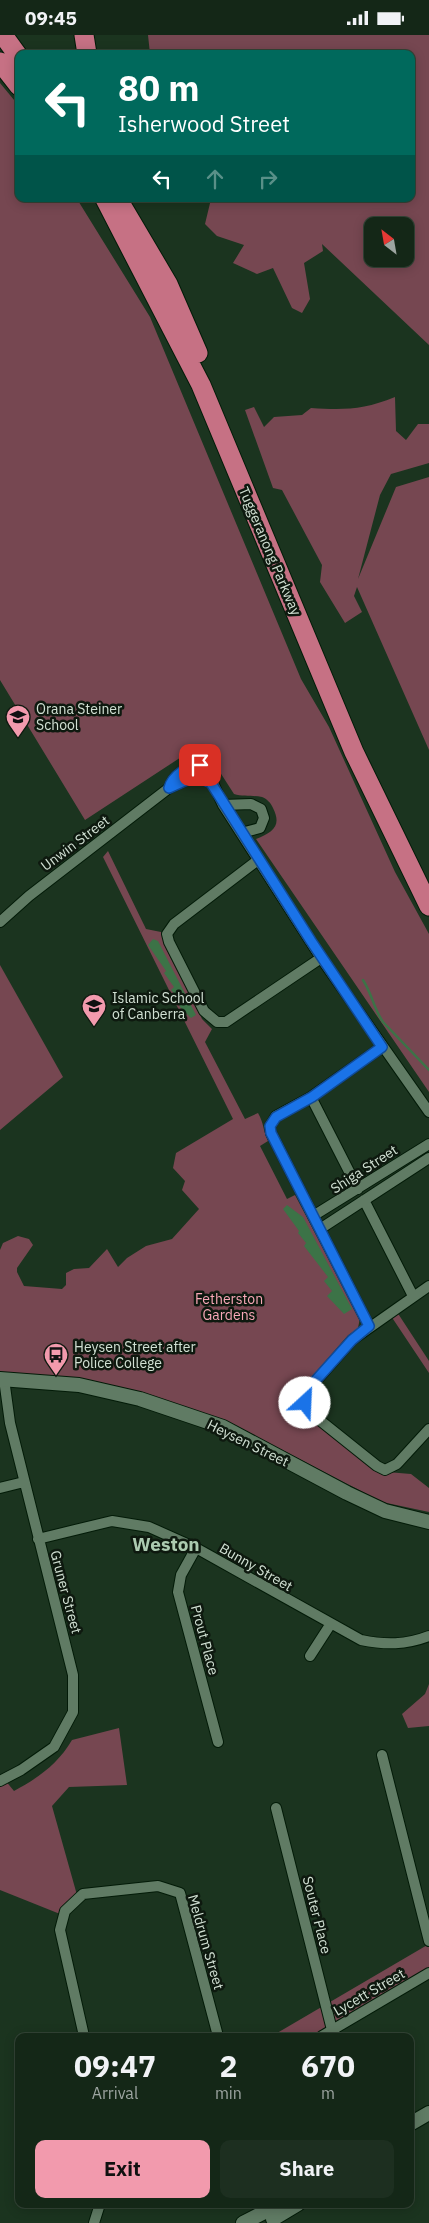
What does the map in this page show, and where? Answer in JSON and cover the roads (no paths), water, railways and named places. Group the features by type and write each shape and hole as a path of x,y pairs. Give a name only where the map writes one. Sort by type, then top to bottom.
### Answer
{"highway":[{"path":"3,35 15,52"},
{"path":"17,35 26,50"},
{"path":"84,35 86,50"},
{"path":"0,62 15,81"},
{"name":"Tuggeranong Parkway","path":"110,202 168,285 363,744 429,879"},
{"name":"Tuggeranong Parkway","path":"110,202 201,385 354,752 429,906"},
{"path":"131,202 168,285"}],"main road":[{"name":"Heysen Street","path":"2,1379 79,1385 140,1399 223,1427 385,1511 429,1522"},
{"path":"414,2122 429,2113"},
{"path":"263,2221 276,2208"},
{"path":"244,2223 263,2221 290,2208"}],"street":[{"name":"Unwin Street","path":"0,922 29,896 169,788 170,784 184,770 195,765 200,765 207,770 211,783 224,805"},
{"path":"241,833 257,830 262,826 264,818 261,809 251,804 224,805 241,833 258,860 321,958 429,1112"},
{"path":"258,860 174,924 167,934 169,943 204,1011 217,1022 226,1022 321,958"},
{"path":"369,1326 271,1133 270,1126 276,1117 312,1097 382,1047"},
{"path":"312,1097 358,1189"},
{"name":"Shiga Street","path":"313,1216 429,1144"},
{"name":"Shiga Street","path":"320,1229 429,1158"},
{"path":"364,1200 413,1296"},
{"path":"429,1285 369,1326 352,1340 308,1389 304,1397 307,1410 377,1466 385,1470 397,1464 429,1429"},
{"name":"Gruner Street","path":"0,1781 54,1747 72,1712 73,1675 24,1483 2,1379"},
{"path":"0,1488 24,1483"},
{"name":"Bunny Street","path":"38,1539 112,1521 149,1527 196,1548 330,1625 361,1640 384,1645 415,1642 429,1636"},
{"name":"Prout Place","path":"196,1548 181,1575 178,1592 218,1742"},
{"path":"310,1656 330,1625"},
{"path":"382,1755 429,1941"},
{"name":"Souter Place","path":"276,1808 332,2030"},
{"name":"Meldrum Street","path":"83,2033 60,1930 64,1911 83,1894 158,1886 180,1893 217,2033"},
{"name":"Lycett Street","path":"327,2033 429,1973"},
{"path":"94,2223 99,2208"}],"waterway":[{"path":"363,980 383,1022 429,1070"}],"place":[{"name":"Orana Steiner School","path":"18,738"},
{"name":"Islamic School of Canberra","path":"94,1027"},
{"name":"Heysen Street after Police College","path":"56,1376"}],"district":[{"name":"Weston","path":"166,1544"}],"park label":[{"name":"Fetherston Gardens","path":"229,1307"}]}
